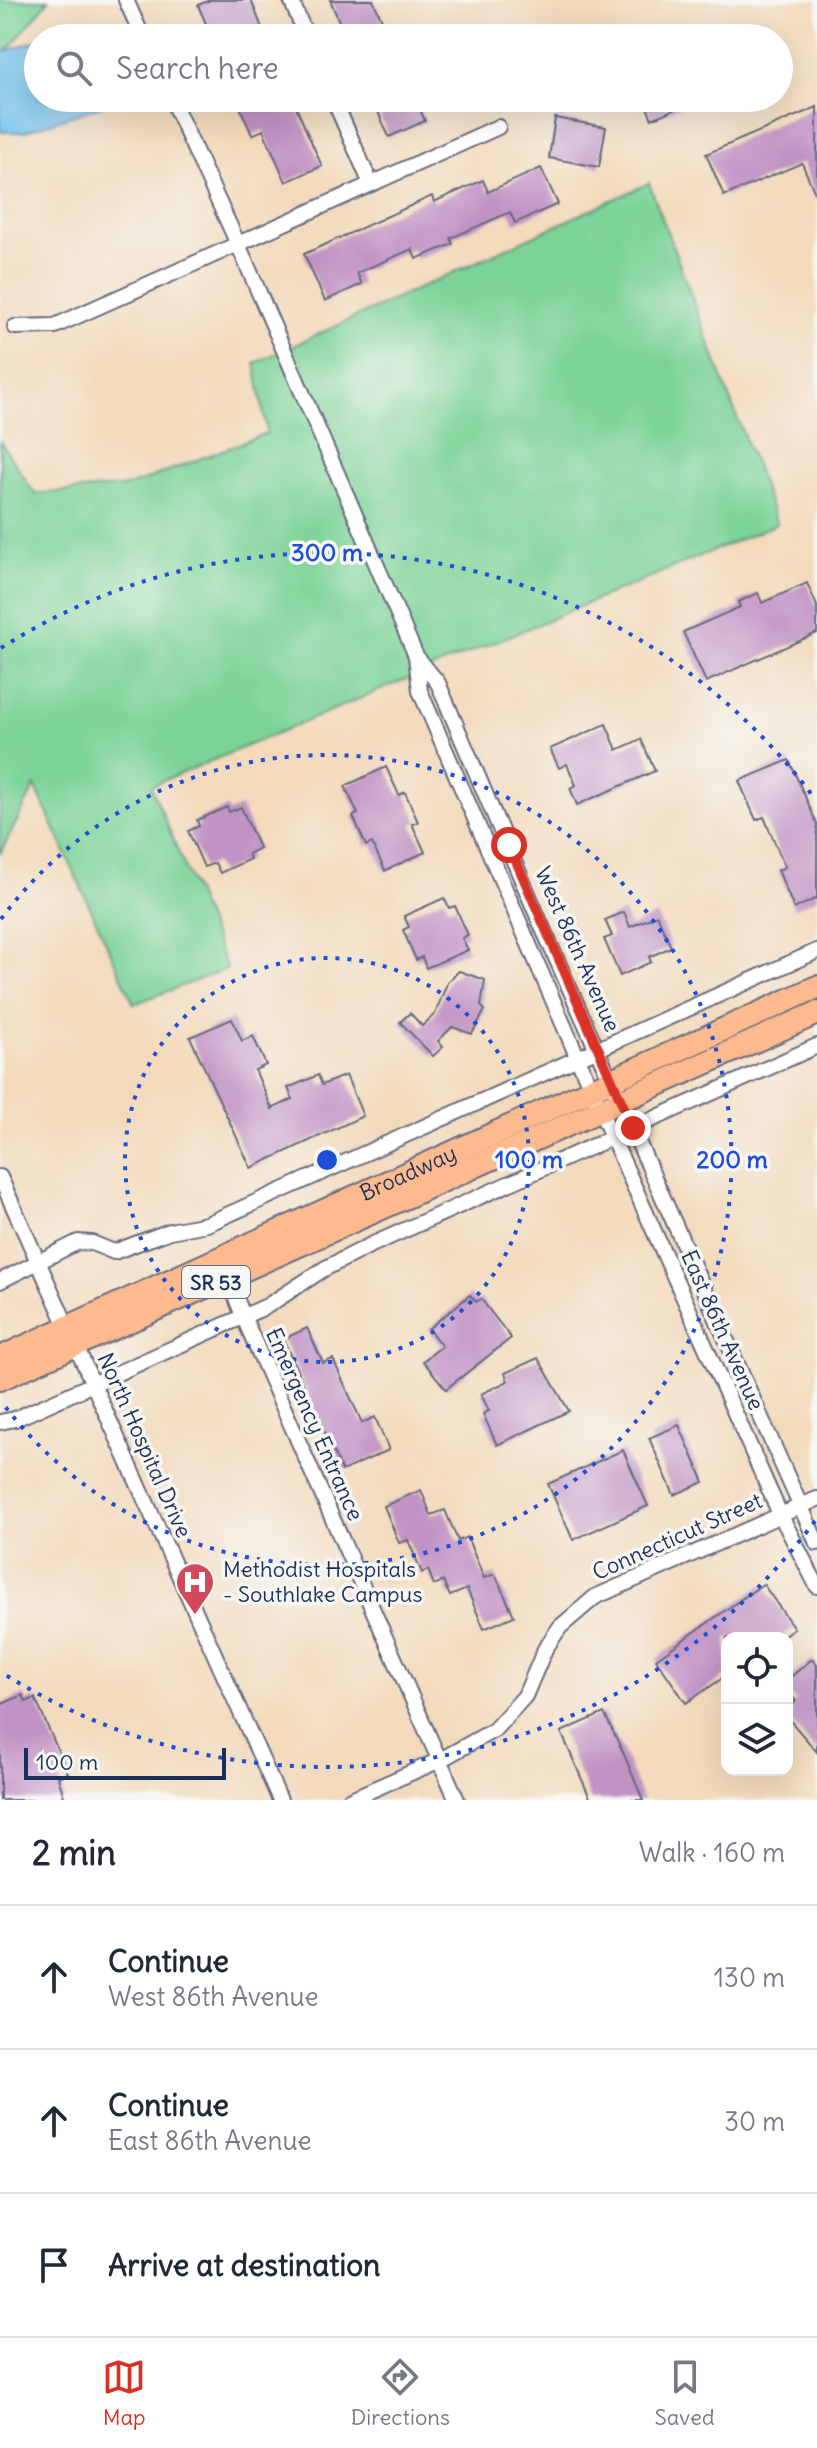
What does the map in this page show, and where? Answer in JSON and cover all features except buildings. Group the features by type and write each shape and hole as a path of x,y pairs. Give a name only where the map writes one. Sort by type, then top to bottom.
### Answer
{"main road":[{"name":"Broadway","path":"0,1379 72,1336 250,1244 817,987"},
{"name":"Broadway","path":"0,1358 72,1336 228,1277 611,1108 817,1013"}],"street":[{"path":"126,0 137,24"},
{"path":"291,0 301,24"},
{"path":"177,112 238,244 416,656"},
{"path":"339,112 371,184"},
{"path":"15,327 55,326 498,127"},
{"name":"West 86th Avenue","path":"416,656 438,683 598,1049 602,1085"},
{"name":"West 86th Avenue","path":"416,656 420,691 578,1057 602,1085"},
{"path":"0,1281 78,1242 92,1243 114,1252 170,1231 207,1224 817,951"},
{"path":"0,1422 15,1419 267,1306 324,1269 369,1246 817,1046"},
{"name":"East 86th Avenue","path":"602,1085 611,1108 613,1137 780,1514 817,1586"},
{"name":"East 86th Avenue","path":"602,1085 611,1108 633,1128 817,1543"},
{"name":"North Hospital Drive","path":"0,1177 280,1800"},
{"path":"228,1277 236,1257 250,1244"},
{"name":"Emergency Entrance","path":"228,1277 457,1800"},
{"name":"Connecticut Street","path":"349,1800 476,1742 511,1714 525,1696 545,1649 560,1627 595,1597 817,1499"}],"green space":[{"path":"0,0 49,0 29,24 24,24 24,31 0,60"},
{"path":"649,183 777,524 151,786 227,969 134,1004 35,786 0,854 0,441 35,494 129,486 267,433 255,363"}],"water":[{"path":"24,45 24,112 83,112 23,132 0,132 0,53"}],"place":[{"name":"Methodist Hospitals - Southlake Campus","path":"195,1616"}],"route":[{"path":"509,845 540,922 633,1128"}]}
